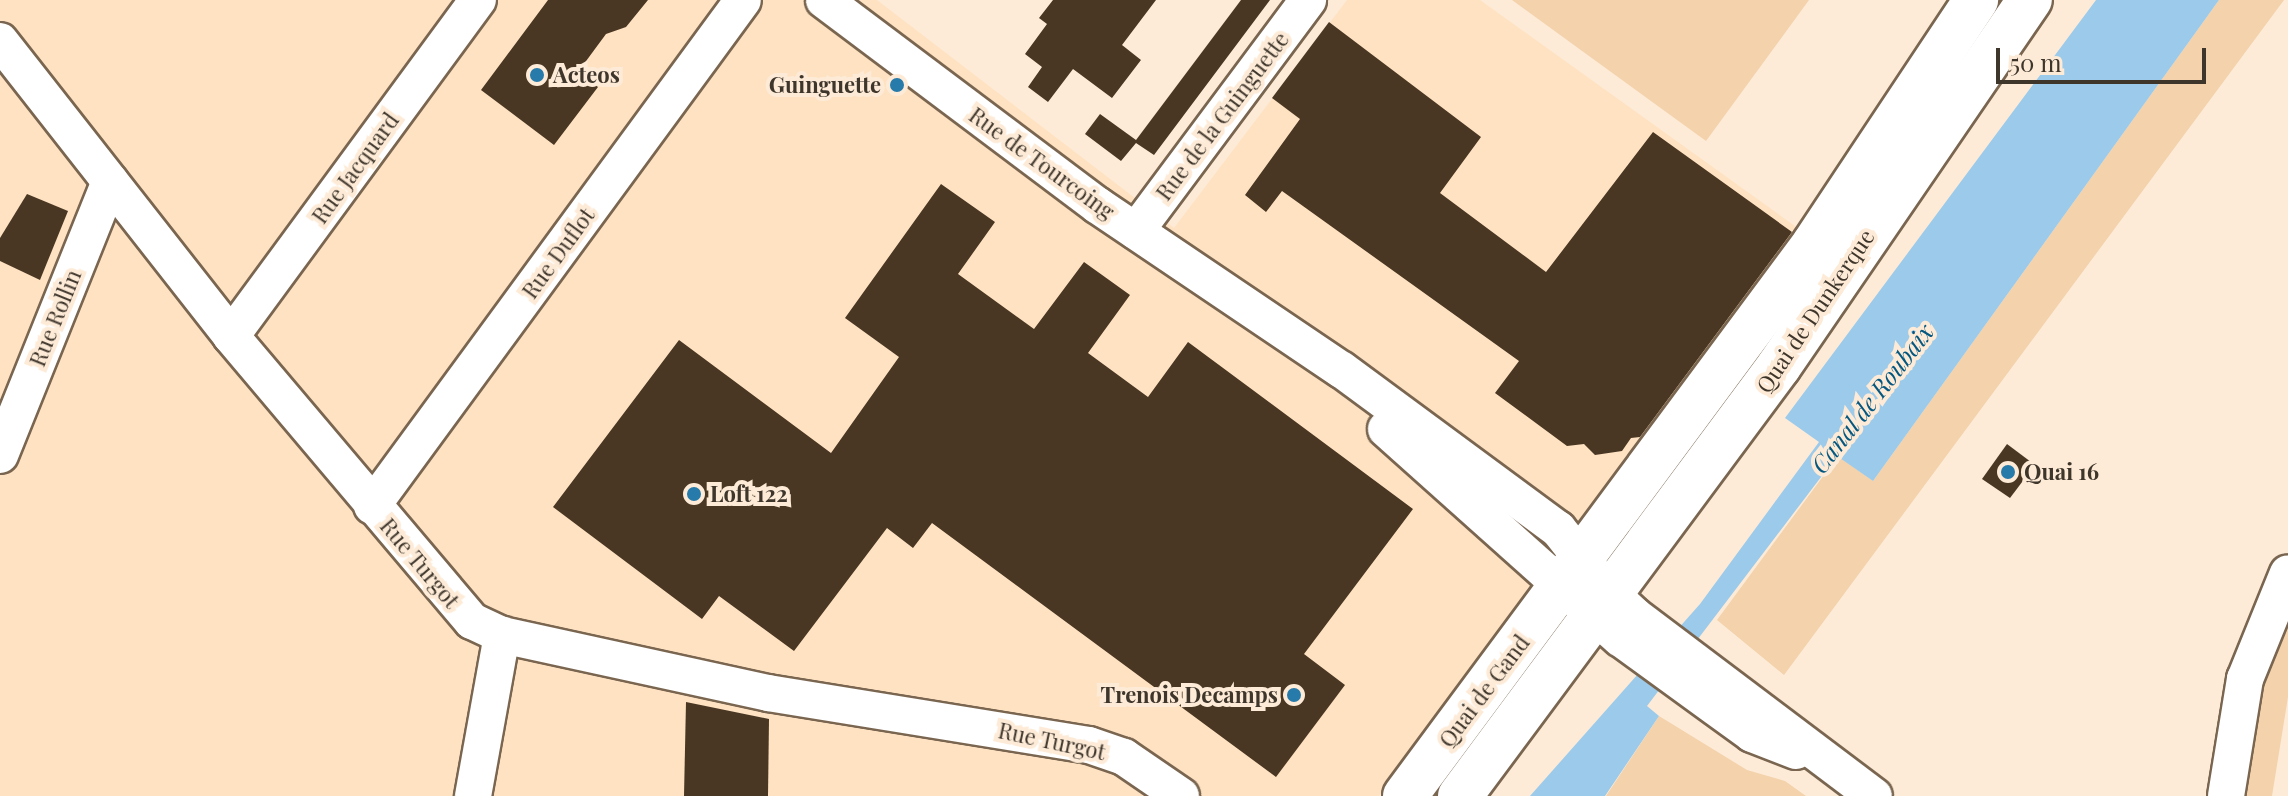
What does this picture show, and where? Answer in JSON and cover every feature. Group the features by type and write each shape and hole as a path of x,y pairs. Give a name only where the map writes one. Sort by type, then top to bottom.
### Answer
{"main road":[{"name":"Quai de Dunkerque","path":"1572,572 1814,244 1976,0"},
{"name":"Quai de Dunkerque","path":"1616,617 1797,340 2030,0"},
{"name":"Quai de Gand","path":"1405,796 1572,572"},
{"name":"Quai de Gand","path":"1460,796 1616,617"}],"street":[{"name":"Rue Jacquard","path":"231,336 478,0"},
{"name":"Rue Duflot","path":"372,506 743,0"},
{"name":"Rue de Tourcoing","path":"824,0 1136,231 1342,370 1558,529 1572,572 1616,617 1729,703 1752,734 1868,791"},
{"name":"Rue de la Guinguette","path":"1136,231 1308,0"},
{"name":"Rue Turgot","path":"0,41 231,336 457,608 502,635 795,698 1089,745 1124,757 1181,796"},
{"name":"Rue Rollin","path":"0,455 110,181"},
{"path":"2226,796 2245,679 2288,573"},
{"path":"473,796 502,635"}],"shaded area":[{"path":"0,0 877,0 1174,228 1347,0 1480,0 1806,234 1379,796 0,796"},
{"path":"1512,0 1809,0 1706,141"},
{"path":"2219,0 2284,0 1784,675 1717,620 1838,456 1873,481"},
{"path":"2288,609 2288,697 2272,796 2243,796 2265,657"},
{"path":"1659,716 1747,770 1785,781 1806,796 1606,796"}],"water":[{"name":"Canal de Roubaix","path":"2096,0 2219,0 1873,481 1837,456 1647,706 1659,716 1605,796 1530,796 1700,604 1819,442 1785,418"}],"building":[{"name":"Acteos","path":"548,0 648,0 626,27 606,34 578,72 598,87 554,145 481,90"},
{"path":"1053,0 1156,0 1122,45 1141,60 1112,98 1073,69 1048,102 1028,87 1042,67 1025,54 1047,24 1039,18"},
{"path":"1241,0 1270,0 1154,155 1136,143 1121,161 1085,134 1100,114 1136,140"},
{"path":"1329,22 1481,137 1440,193 1546,272 1653,132 1792,232 1640,437 1631,438 1622,451 1595,455 1584,444 1567,446 1495,393 1519,361 1282,191 1266,212 1245,195 1300,119 1272,98"},
{"path":"941,184 995,222 958,274 1034,329 1084,262 1130,295 1088,353 1148,397 1188,342 1413,509 1304,654 1345,685 1276,777 932,523 913,548 887,528 794,651 719,596 702,619 553,507 679,340 831,453 899,357 845,318"},
{"path":"27,194 68,211 40,280 0,261 0,238"},
{"name":"Quai 16","path":"2007,444 2035,465 2010,498 1982,479"},
{"path":"686,702 769,719 768,796 684,796"}],"place":[{"name":"Acteos","path":"537,75"},
{"name":"Guinguette","path":"897,85"},
{"name":"Quai 16","path":"2008,472"},
{"name":"Loft 122","path":"694,494"},
{"name":"Trenois Decamps","path":"1294,695"}]}
